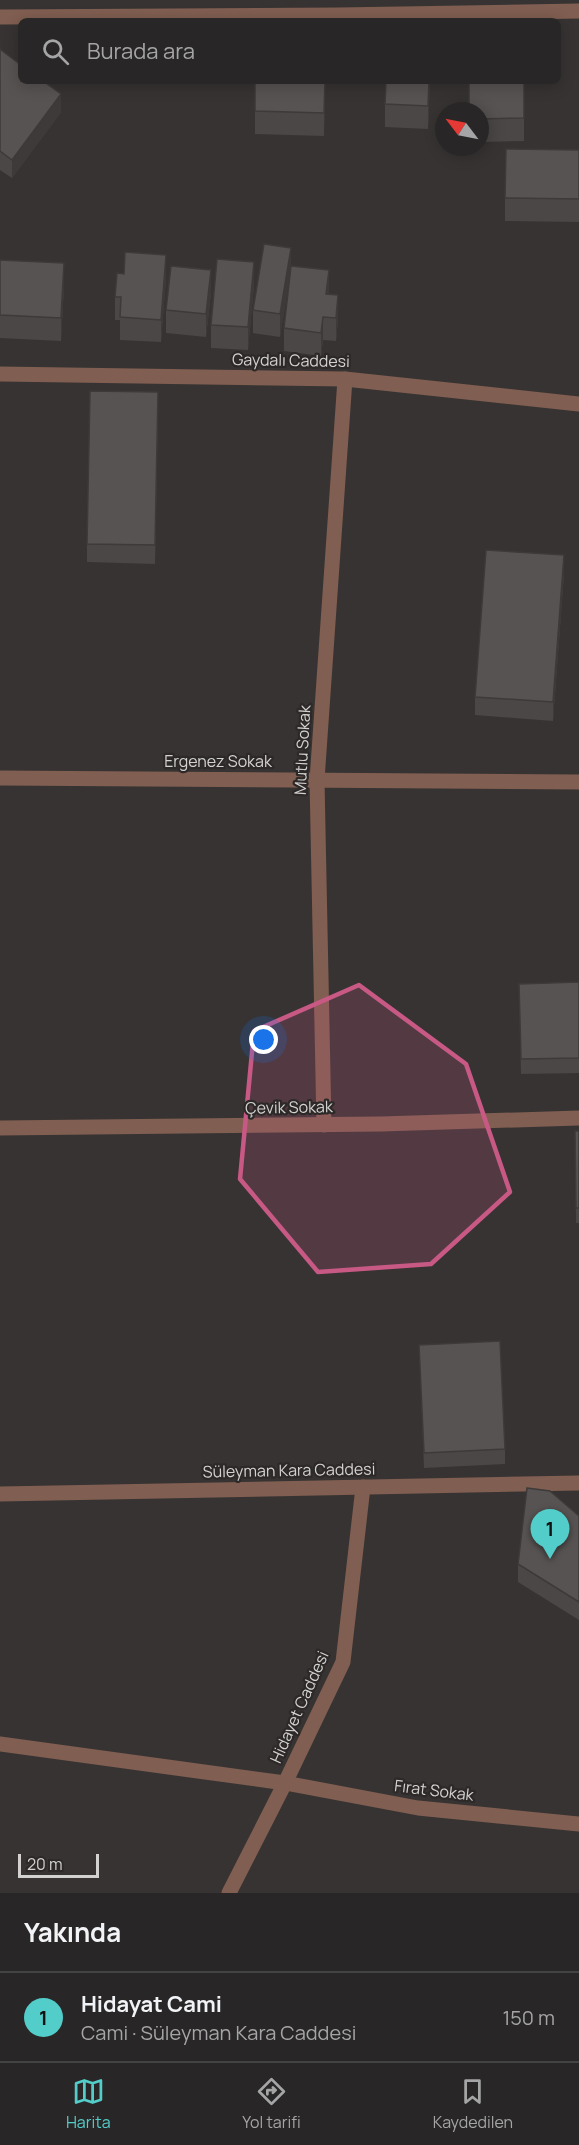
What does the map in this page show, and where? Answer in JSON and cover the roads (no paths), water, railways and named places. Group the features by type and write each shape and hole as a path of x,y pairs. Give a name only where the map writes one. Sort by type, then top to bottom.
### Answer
{"street":[{"path":"0,17 337,7 579,11"},
{"name":"Gaydalı Caddesi","path":"0,374 345,379 579,404"},
{"name":"Mutlu Sokak","path":"324,1125 316,780 345,379"},
{"name":"Ergenez Sokak","path":"0,778 579,782"},
{"name":"Çevik Sokak","path":"0,1128 324,1125 579,1118"},
{"name":"Süleyman Kara Caddesi","path":"0,1494 579,1483"},
{"name":"Hidayet Caddesi","path":"229,1893 285,1784 343,1662 363,1487"},
{"name":"Fırat Sokak","path":"0,1744 285,1784 418,1808 579,1824"}],"place":[{"name":"Hidayat Cami","path":"550,1559"}]}
